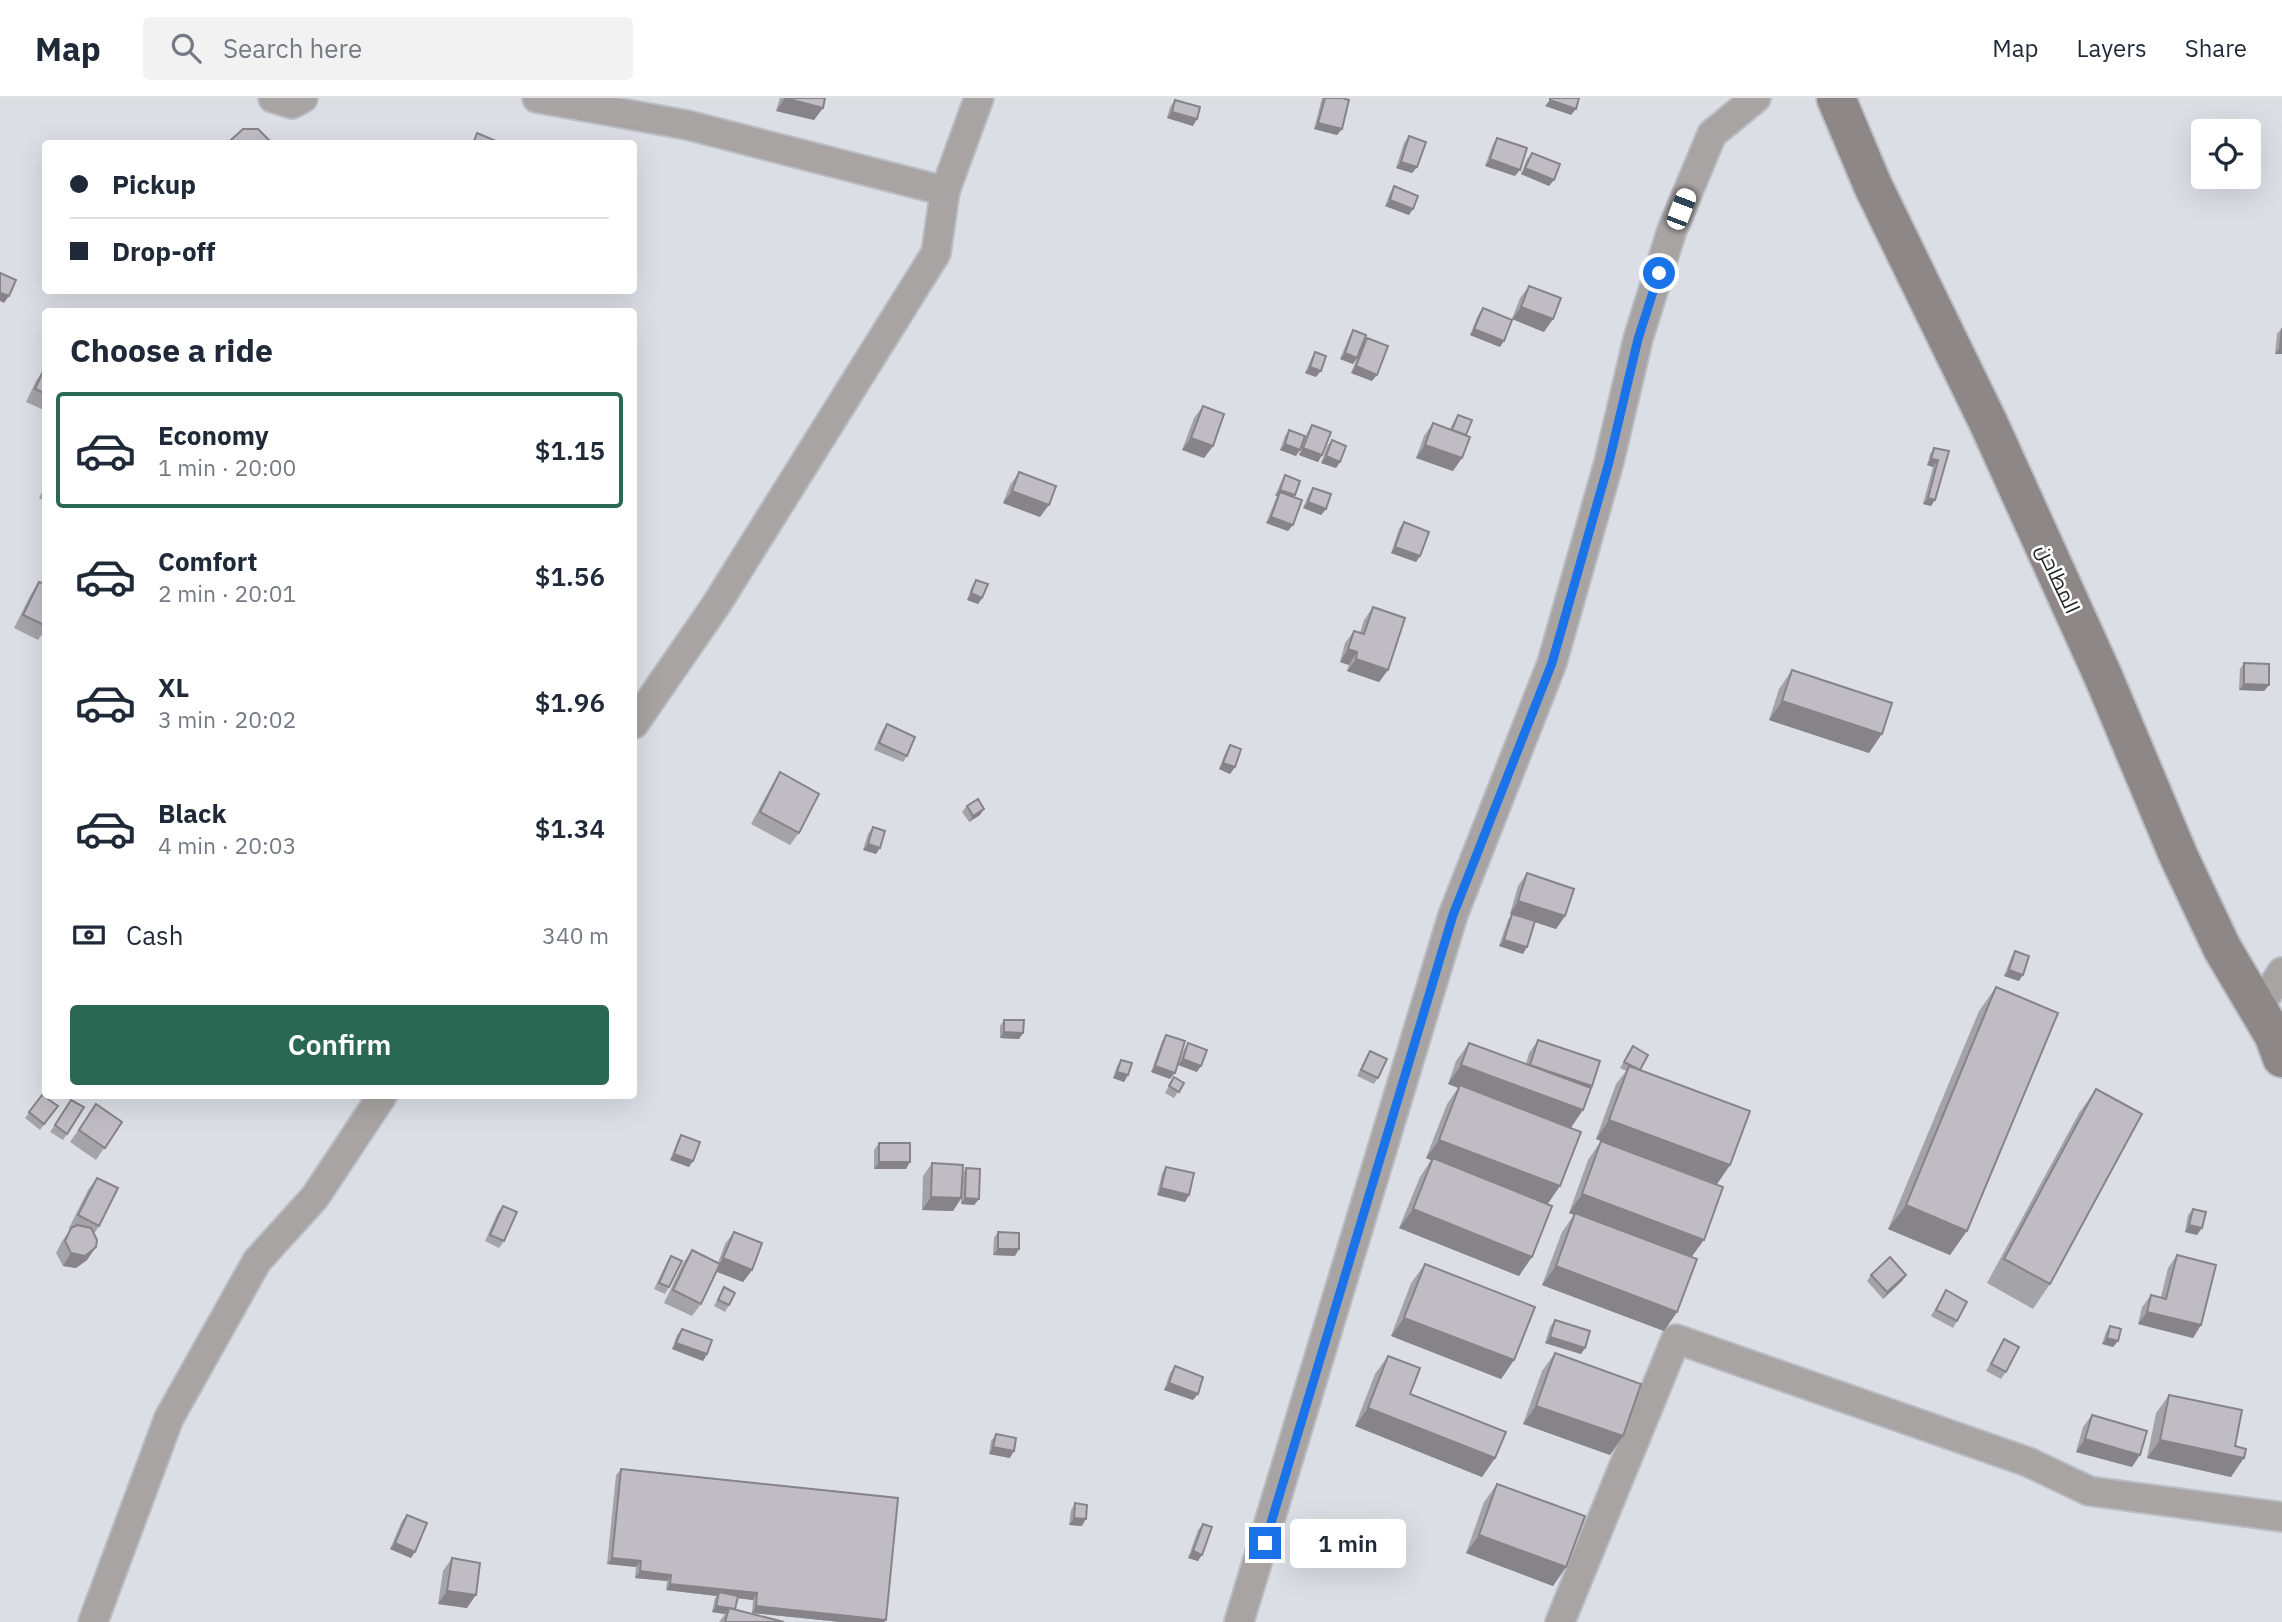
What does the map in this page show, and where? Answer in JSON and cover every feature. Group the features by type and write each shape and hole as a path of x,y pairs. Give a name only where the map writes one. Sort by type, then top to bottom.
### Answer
{"main road":[{"name":"المطاحن","path":"1836,98 1872,186 1988,422 2103,676 2179,857 2222,948 2259,1007 2282,1058"}],"street":[{"path":"273,98 292,104 303,98"},
{"path":"537,98 687,125 944,191"},
{"path":"637,720 716,605 936,253 944,191 979,98"},
{"path":"1239,1622 1453,915 1552,663 1609,462 1638,339 1672,230 1712,134 1756,98"},
{"path":"2259,1007 2282,972"},
{"path":"93,1622 169,1418 257,1261 315,1197 380,1099"},
{"path":"1560,1622 1675,1339 2028,1462 2089,1490 2282,1517"}],"building":[{"path":"785,98 825,98 823,108"},
{"path":"1325,98 1349,100 1342,129 1318,123"},
{"path":"1550,98 1579,98 1576,109"},
{"path":"1175,100 1200,107 1197,119 1172,112"},
{"path":"243,129 258,129 269,140 231,140"},
{"path":"477,133 494,140 474,140"},
{"path":"1409,136 1426,142 1417,167 1401,162"},
{"path":"1497,138 1527,148 1520,170 1490,159"},
{"path":"1532,153 1560,164 1554,180 1525,168"},
{"path":"1394,186 1418,196 1413,209 1390,200"},
{"path":"0,273 16,280 9,296 0,293"},
{"path":"1529,286 1561,298 1553,319 1521,307"},
{"path":"1483,308 1512,320 1504,341 1474,329"},
{"path":"1353,330 1366,335 1357,358 1345,353"},
{"path":"1367,338 1388,346 1377,375 1356,366"},
{"path":"1315,352 1326,356 1321,371 1310,367"},
{"path":"42,373 42,392 35,389"},
{"path":"1203,406 1224,414 1213,446 1191,438"},
{"path":"1458,415 1472,420 1466,435 1452,430"},
{"path":"1433,423 1470,437 1462,458 1425,445"},
{"path":"1312,425 1331,432 1322,455 1303,448"},
{"path":"1289,430 1305,436 1300,450 1285,444"},
{"path":"1332,440 1346,446 1340,462 1326,456"},
{"path":"1934,448 1949,451 1935,500 1928,498 1938,460 1931,459"},
{"path":"1019,472 1056,486 1049,505 1012,491"},
{"path":"1285,475 1300,481 1295,495 1280,490"},
{"path":"1313,488 1331,494 1326,509 1308,502"},
{"path":"1280,492 1302,500 1293,525 1271,517"},
{"path":"1404,522 1429,532 1420,556 1395,547"},
{"path":"976,580 988,584 982,598 971,593"},
{"path":"39,582 42,583 42,624 23,615"},
{"path":"1373,607 1405,618 1388,670 1356,659 1357,652 1348,649 1354,631 1364,634"},
{"path":"2244,663 2269,664 2269,685 2244,684"},
{"path":"1792,670 1892,703 1882,734 1782,701"},
{"path":"887,724 915,737 907,756 879,743"},
{"path":"1230,745 1241,749 1235,767 1223,763"},
{"path":"780,772 819,794 799,833 760,812"},
{"path":"978,799 984,809 973,816 967,806"},
{"path":"873,827 885,831 880,848 868,844"},
{"path":"1527,873 1574,889 1565,916 1518,901"},
{"path":"1512,914 1535,921 1527,947 1504,940"},
{"path":"2015,951 2029,956 2023,975 2009,970"},
{"path":"1996,987 2058,1013 1967,1231 1906,1205"},
{"path":"1004,1020 1024,1020 1023,1033 1004,1032"},
{"path":"1166,1035 1185,1041 1175,1073 1155,1066"},
{"path":"1538,1040 1600,1061 1592,1086 1530,1065"},
{"path":"1188,1043 1207,1050 1201,1066 1183,1059"},
{"path":"1469,1043 1591,1088 1583,1110 1461,1065"},
{"path":"1633,1046 1648,1055 1640,1070 1624,1062"},
{"path":"1370,1051 1387,1059 1378,1078 1361,1070"},
{"path":"1121,1060 1132,1063 1128,1075 1117,1072"},
{"path":"1629,1066 1750,1111 1730,1165 1609,1120"},
{"path":"1174,1077 1184,1083 1179,1092 1169,1086"},
{"path":"1460,1085 1581,1132 1560,1186 1439,1140"},
{"path":"2096,1089 2142,1114 2050,1284 2004,1259"},
{"path":"42,1095 42,1099 48,1099 58,1106 44,1124 29,1112"},
{"path":"71,1100 84,1107 67,1134 55,1125"},
{"path":"96,1104 122,1122 105,1148 79,1130"},
{"path":"681,1135 700,1142 693,1161 674,1154"},
{"path":"1601,1141 1723,1187 1704,1240 1582,1194"},
{"path":"879,1143 910,1143 910,1162 879,1162"},
{"path":"1433,1158 1552,1206 1532,1257 1413,1209"},
{"path":"932,1163 963,1165 961,1198 931,1197"},
{"path":"1166,1167 1194,1173 1189,1195 1161,1188"},
{"path":"966,1168 980,1169 979,1199 965,1198"},
{"path":"97,1178 118,1188 99,1226 78,1215"},
{"path":"503,1206 517,1212 504,1241 490,1235"},
{"path":"2193,1209 2206,1212 2202,1228 2189,1225"},
{"path":"1575,1213 1697,1259 1677,1312 1556,1266"},
{"path":"77,1225 91,1228 97,1240 96,1247 85,1256 71,1253 65,1241 71,1228"},
{"path":"734,1232 762,1243 752,1270 723,1258"},
{"path":"998,1232 1019,1233 1019,1249 998,1249"},
{"path":"692,1250 720,1264 701,1304 673,1290"},
{"path":"2177,1255 2216,1265 2201,1325 2147,1312 2151,1295 2166,1299"},
{"path":"671,1256 682,1261 669,1287 659,1283"},
{"path":"1890,1257 1906,1275 1887,1292 1871,1275"},
{"path":"1425,1264 1535,1307 1514,1360 1404,1318"},
{"path":"724,1287 735,1293 729,1305 718,1300"},
{"path":"1946,1290 1967,1302 1957,1321 1936,1310"},
{"path":"1555,1320 1590,1331 1585,1348 1550,1337"},
{"path":"2110,1326 2121,1329 2118,1341 2107,1338"},
{"path":"682,1329 712,1340 707,1354 676,1343"},
{"path":"2004,1339 2019,1347 2006,1372 1991,1364"},
{"path":"1555,1353 1641,1384 1623,1436 1536,1406"},
{"path":"1388,1356 1420,1368 1410,1394 1506,1432 1495,1458 1368,1408"},
{"path":"1175,1366 1203,1377 1198,1394 1169,1383"},
{"path":"2169,1395 2242,1410 2235,1446 2246,1449 2244,1458 2160,1440"},
{"path":"2092,1415 2147,1431 2140,1455 2085,1439"},
{"path":"996,1434 1016,1438 1014,1451 993,1447"},
{"path":"621,1469 898,1498 886,1620 756,1606 757,1593 670,1584 671,1575 640,1571 641,1561 612,1558"},
{"path":"1497,1484 1585,1516 1566,1567 1479,1535"},
{"path":"1075,1503 1087,1505 1086,1519 1074,1518"},
{"path":"407,1515 427,1523 415,1552 395,1543"},
{"path":"1203,1524 1212,1527 1202,1555 1193,1551"},
{"path":"452,1558 480,1563 476,1595 447,1591"},
{"path":"719,1592 738,1596 735,1609 716,1606"},
{"path":"729,1608 784,1622 725,1622"}],"route":[{"path":"1265,1543 1453,915 1552,663 1609,462 1638,339 1659,273"}]}
